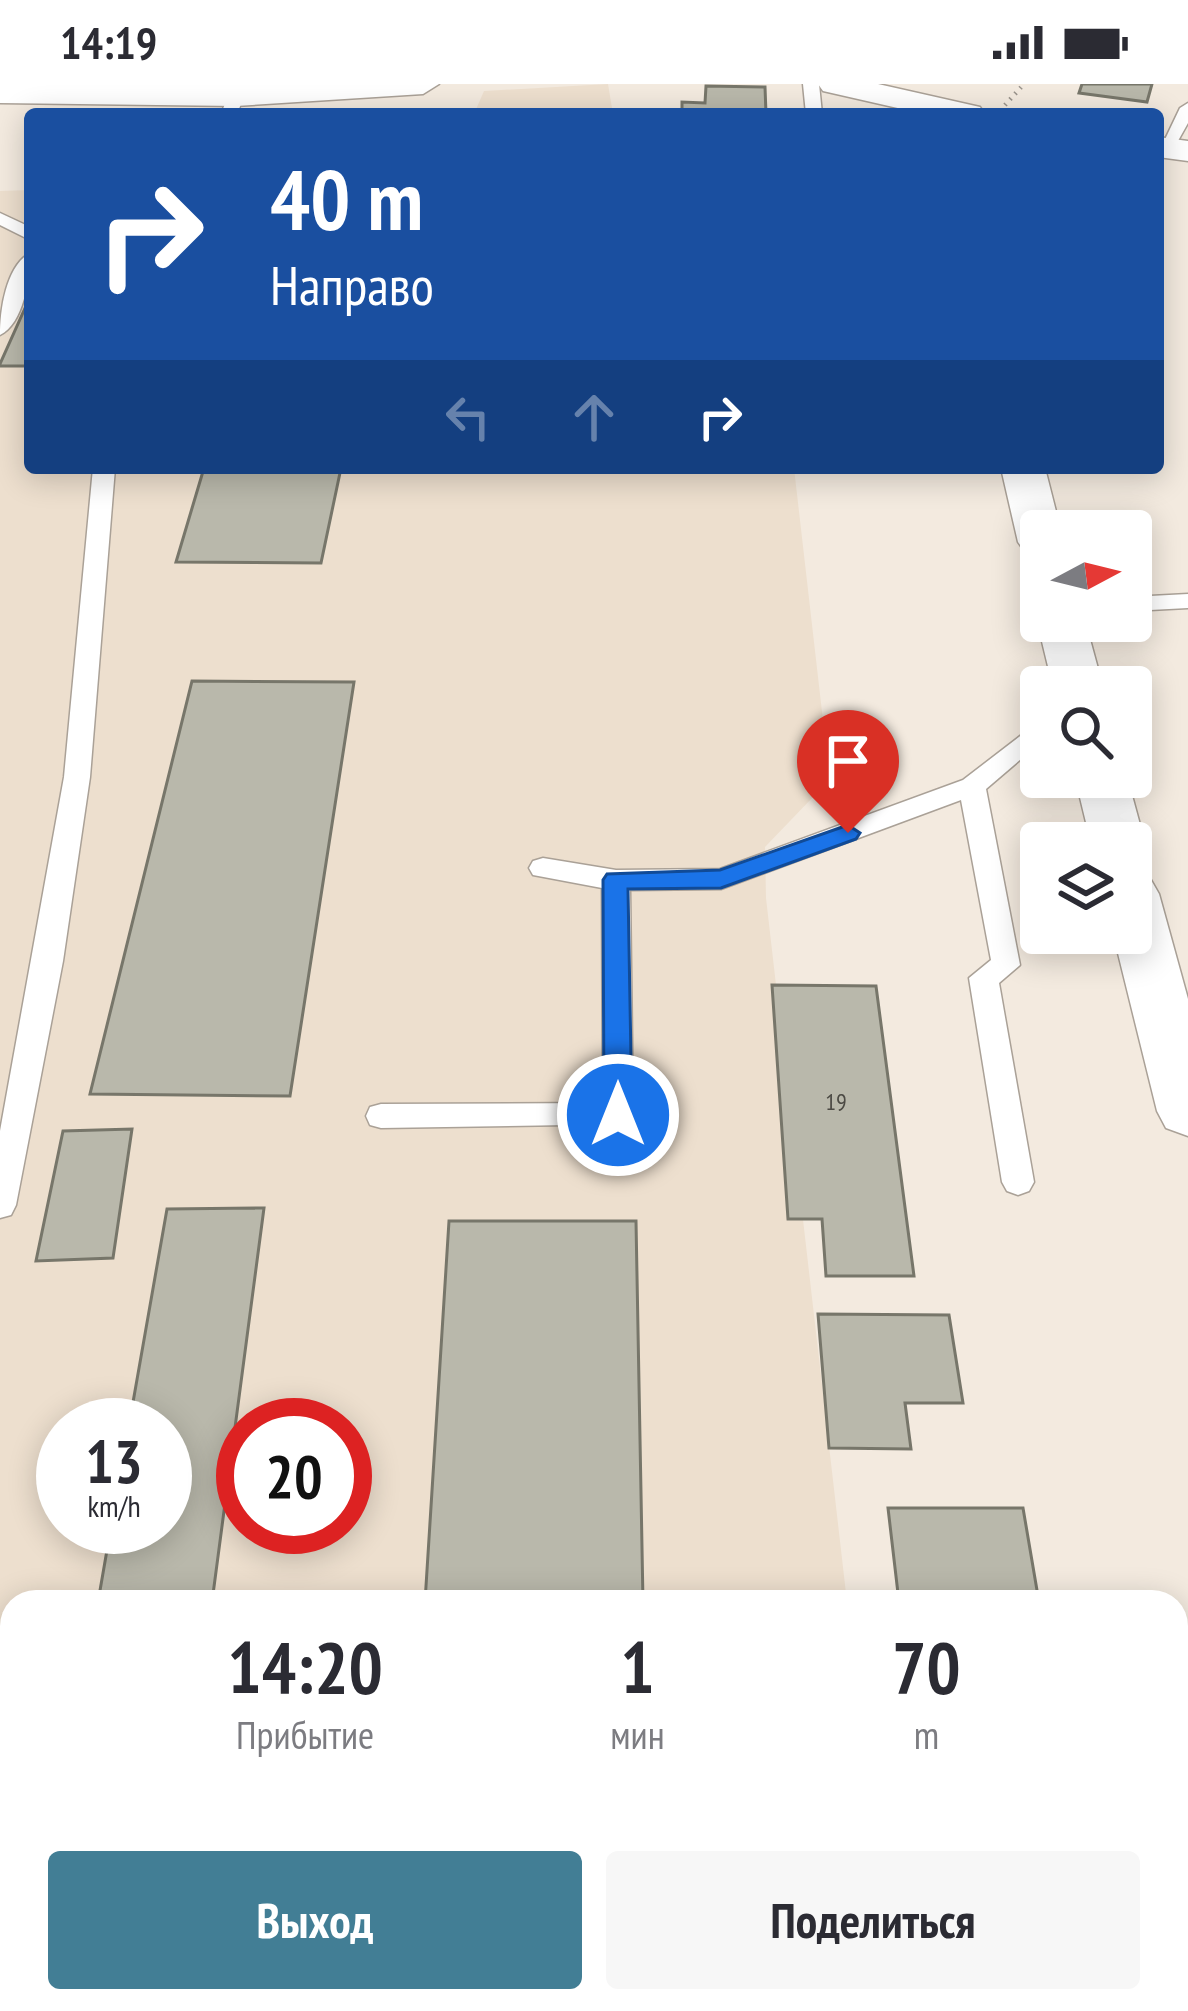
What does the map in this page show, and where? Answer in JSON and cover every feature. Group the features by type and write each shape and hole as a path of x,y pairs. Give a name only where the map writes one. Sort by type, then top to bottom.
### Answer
{"street":[{"path":"0,93 113,89 221,98 423,84"},
{"path":"834,84 933,102"},
{"path":"1024,474 1033,510"},
{"path":"1147,954 1188,1111"}],"lane":[{"path":"1170,149 1188,108"},
{"path":"0,329 24,274"},
{"path":"0,1205 70,850 87,702 95,512 103,474"},
{"path":"1152,603 1188,601"},
{"path":"543,868 616,880 721,879 972,787 1020,746"},
{"path":"972,787 1006,965 984,978 1018,1182"},
{"path":"381,1116 618,1115 616,880"}],"shaded area":[{"path":"608,84 612,108 477,108 484,91"},
{"path":"24,190 24,474 795,474 828,764 814,796 765,847 766,898 846,1590 0,1590 0,191"}],"building":[{"path":"1082,84 1152,84 1147,102 1079,93"},
{"path":"706,86 765,87 766,108 682,108 682,102 705,103"},
{"path":"24,310 24,366 0,364"},
{"path":"202,474 340,474 321,563 176,562"},
{"path":"192,681 354,682 290,1096 90,1094"},
{"path":"772,985 876,986 914,1276 826,1276 822,1219 788,1219"},
{"path":"132,1129 113,1258 36,1261 63,1131"},
{"path":"264,1208 239,1398 216,1398 218,1554 214,1590 100,1590 106,1554 192,1554 192,1398 134,1398 167,1209"},
{"path":"449,1221 636,1221 643,1590 426,1590"},
{"path":"818,1314 949,1315 963,1403 905,1403 911,1449 829,1448"},
{"path":"888,1508 1023,1508 1037,1590 898,1590"}],"route":[{"path":"618,1115 616,880 721,879 848,833"}]}
